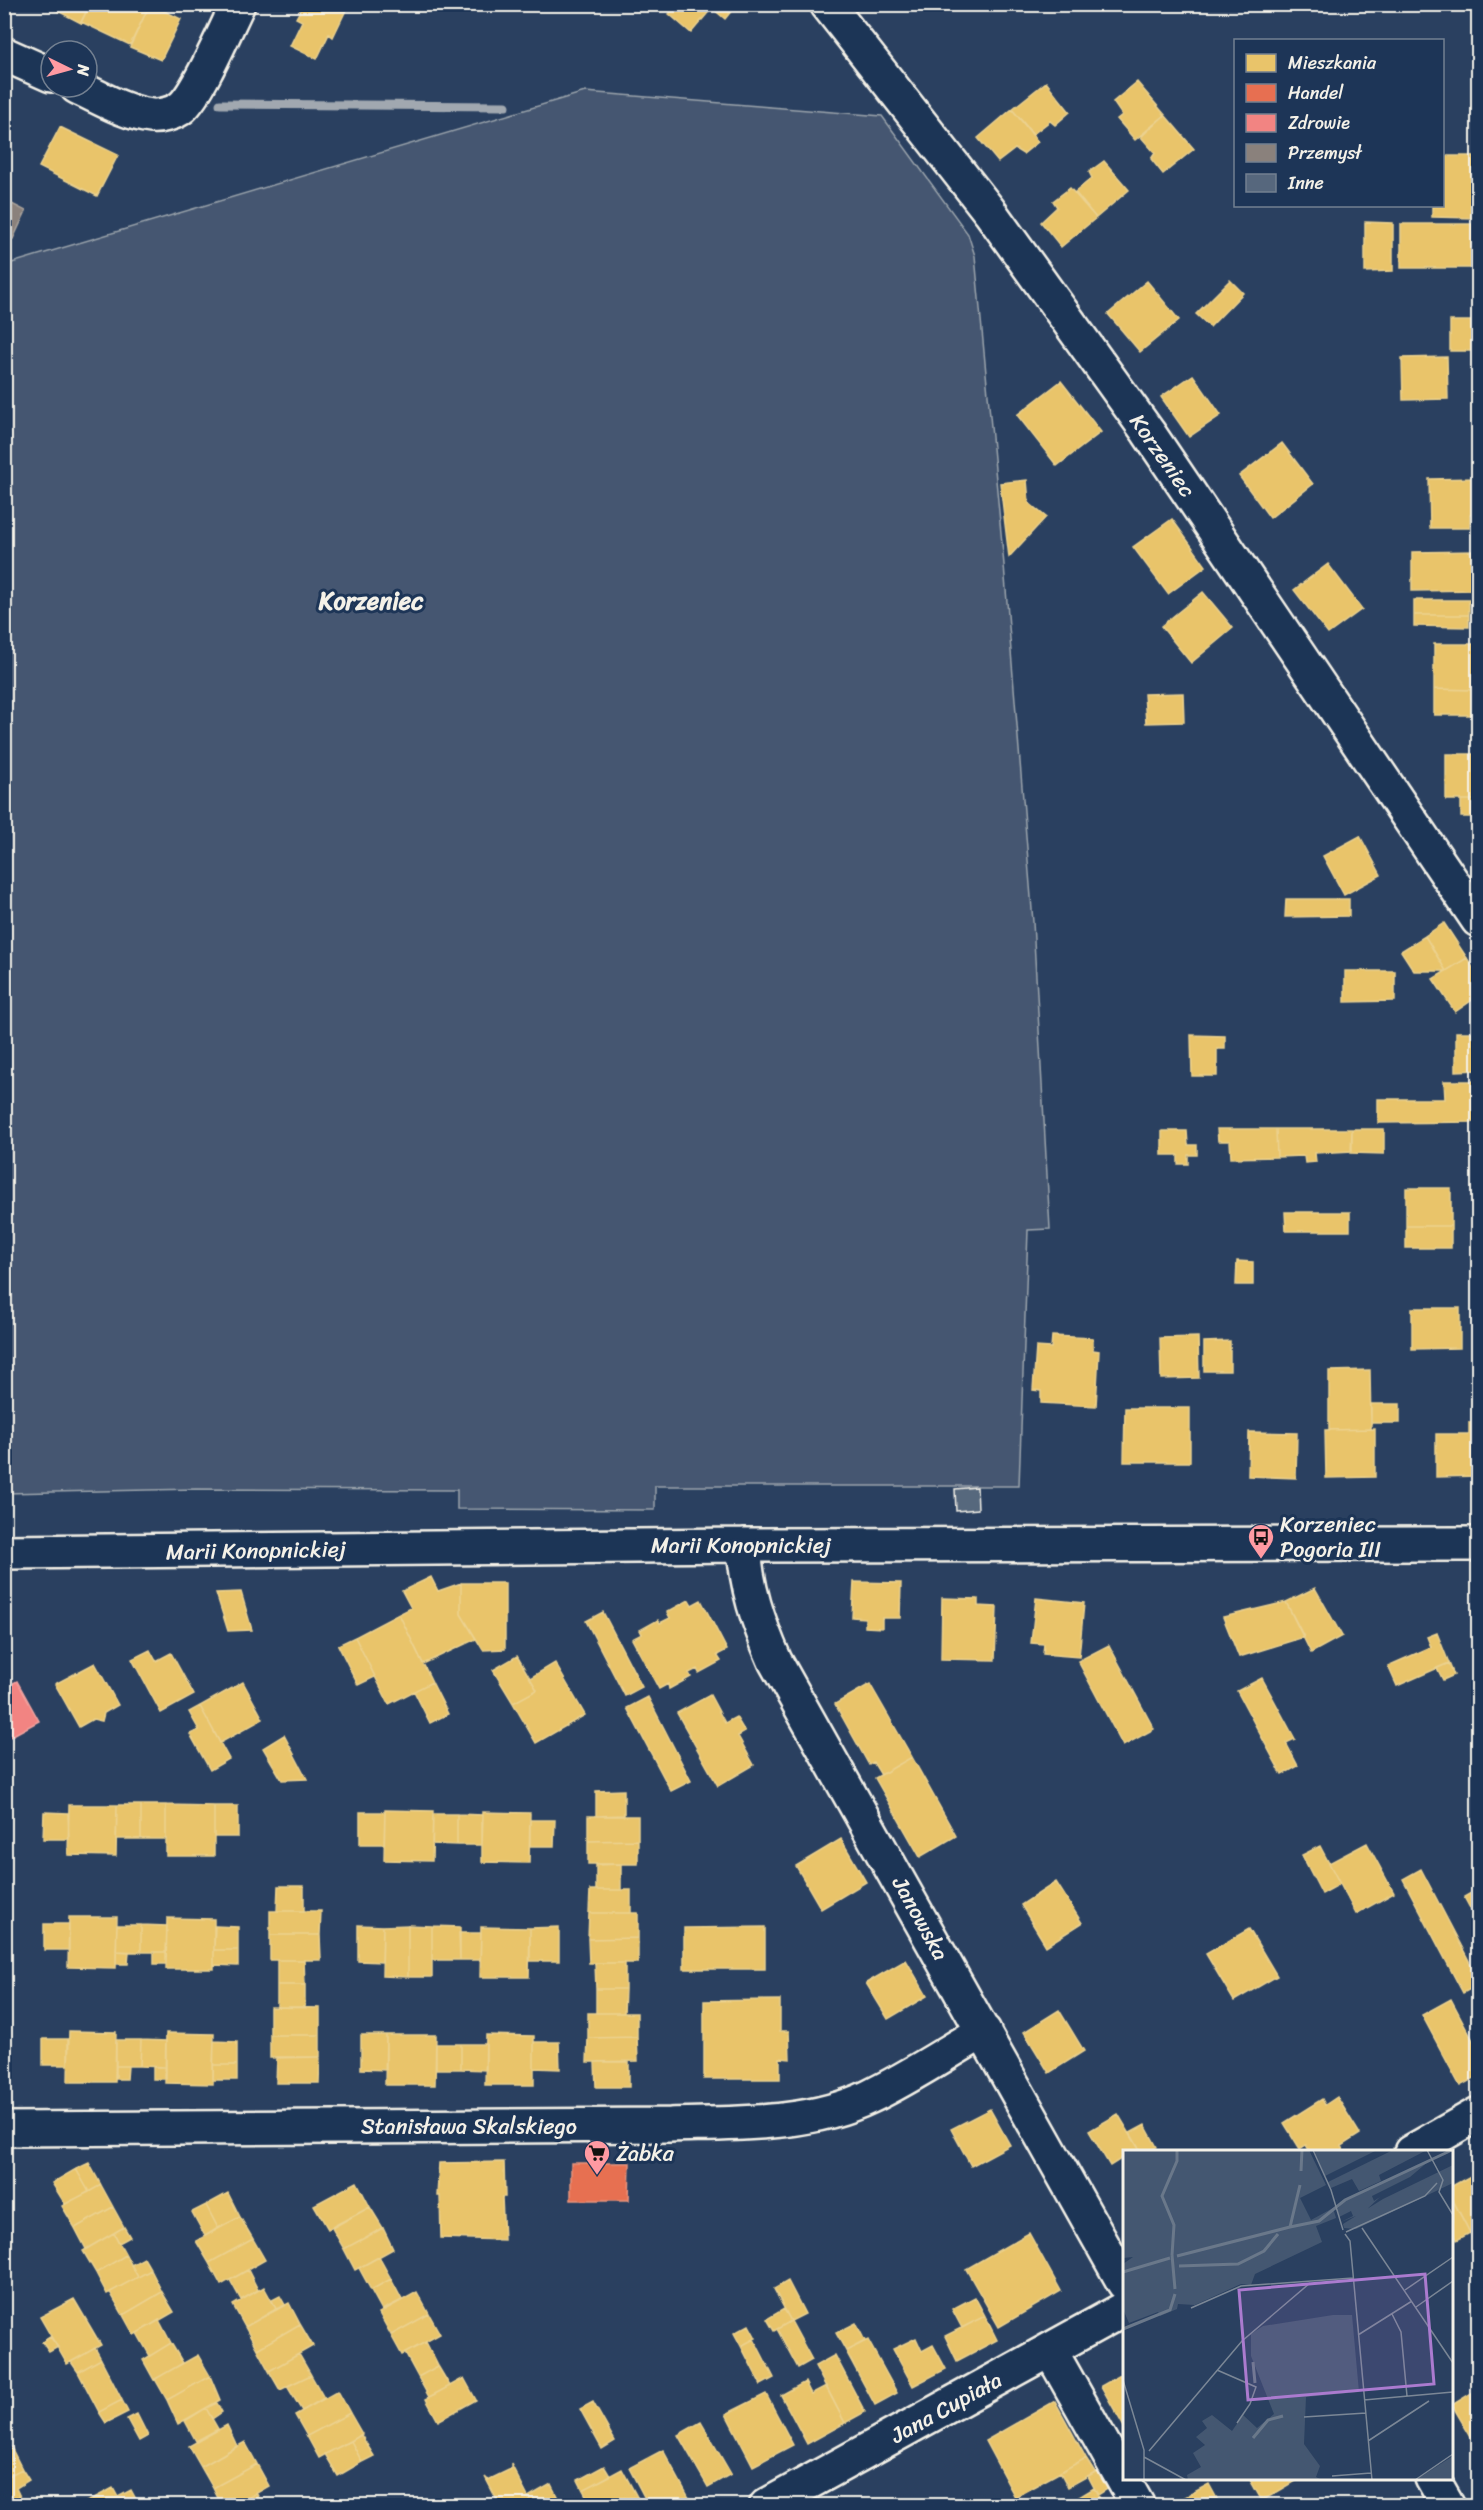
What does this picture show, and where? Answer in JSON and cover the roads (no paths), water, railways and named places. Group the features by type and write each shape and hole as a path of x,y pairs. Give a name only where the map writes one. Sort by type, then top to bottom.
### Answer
{"street":[{"path":"99,97 129,111 154,116 164,115 181,108 192,94 238,4"},
{"name":"Korzeniec","path":"827,4 990,212 1141,422 1479,920"},
{"path":"4,54 39,70"},
{"name":"Marii Konopnickiej","path":"4,1552 744,1545 1479,1544"},
{"name":"Janowska","path":"744,1545 746,1578 751,1600 775,1661 1123,2279"},
{"name":"Stanisława Skalskiego","path":"4,2129 670,2125 737,2123 804,2117 868,2098 984,2031"},
{"path":"1413,2150 1479,2114"},
{"name":"Jana Cupiała","path":"766,2505 1123,2309"},
{"path":"1050,2350 1123,2479"},
{"path":"1124,2480 1138,2505"},
{"path":"1433,2480 1448,2505"}],"waterway":[{"path":"220,104 506,106"}],"place":[{"name":"Korzeniec Pogoria III","path":"1261,1560"},
{"name":"Żabka","path":"597,2176"}],"district":[{"name":"Korzeniec","path":"371,601"}]}
